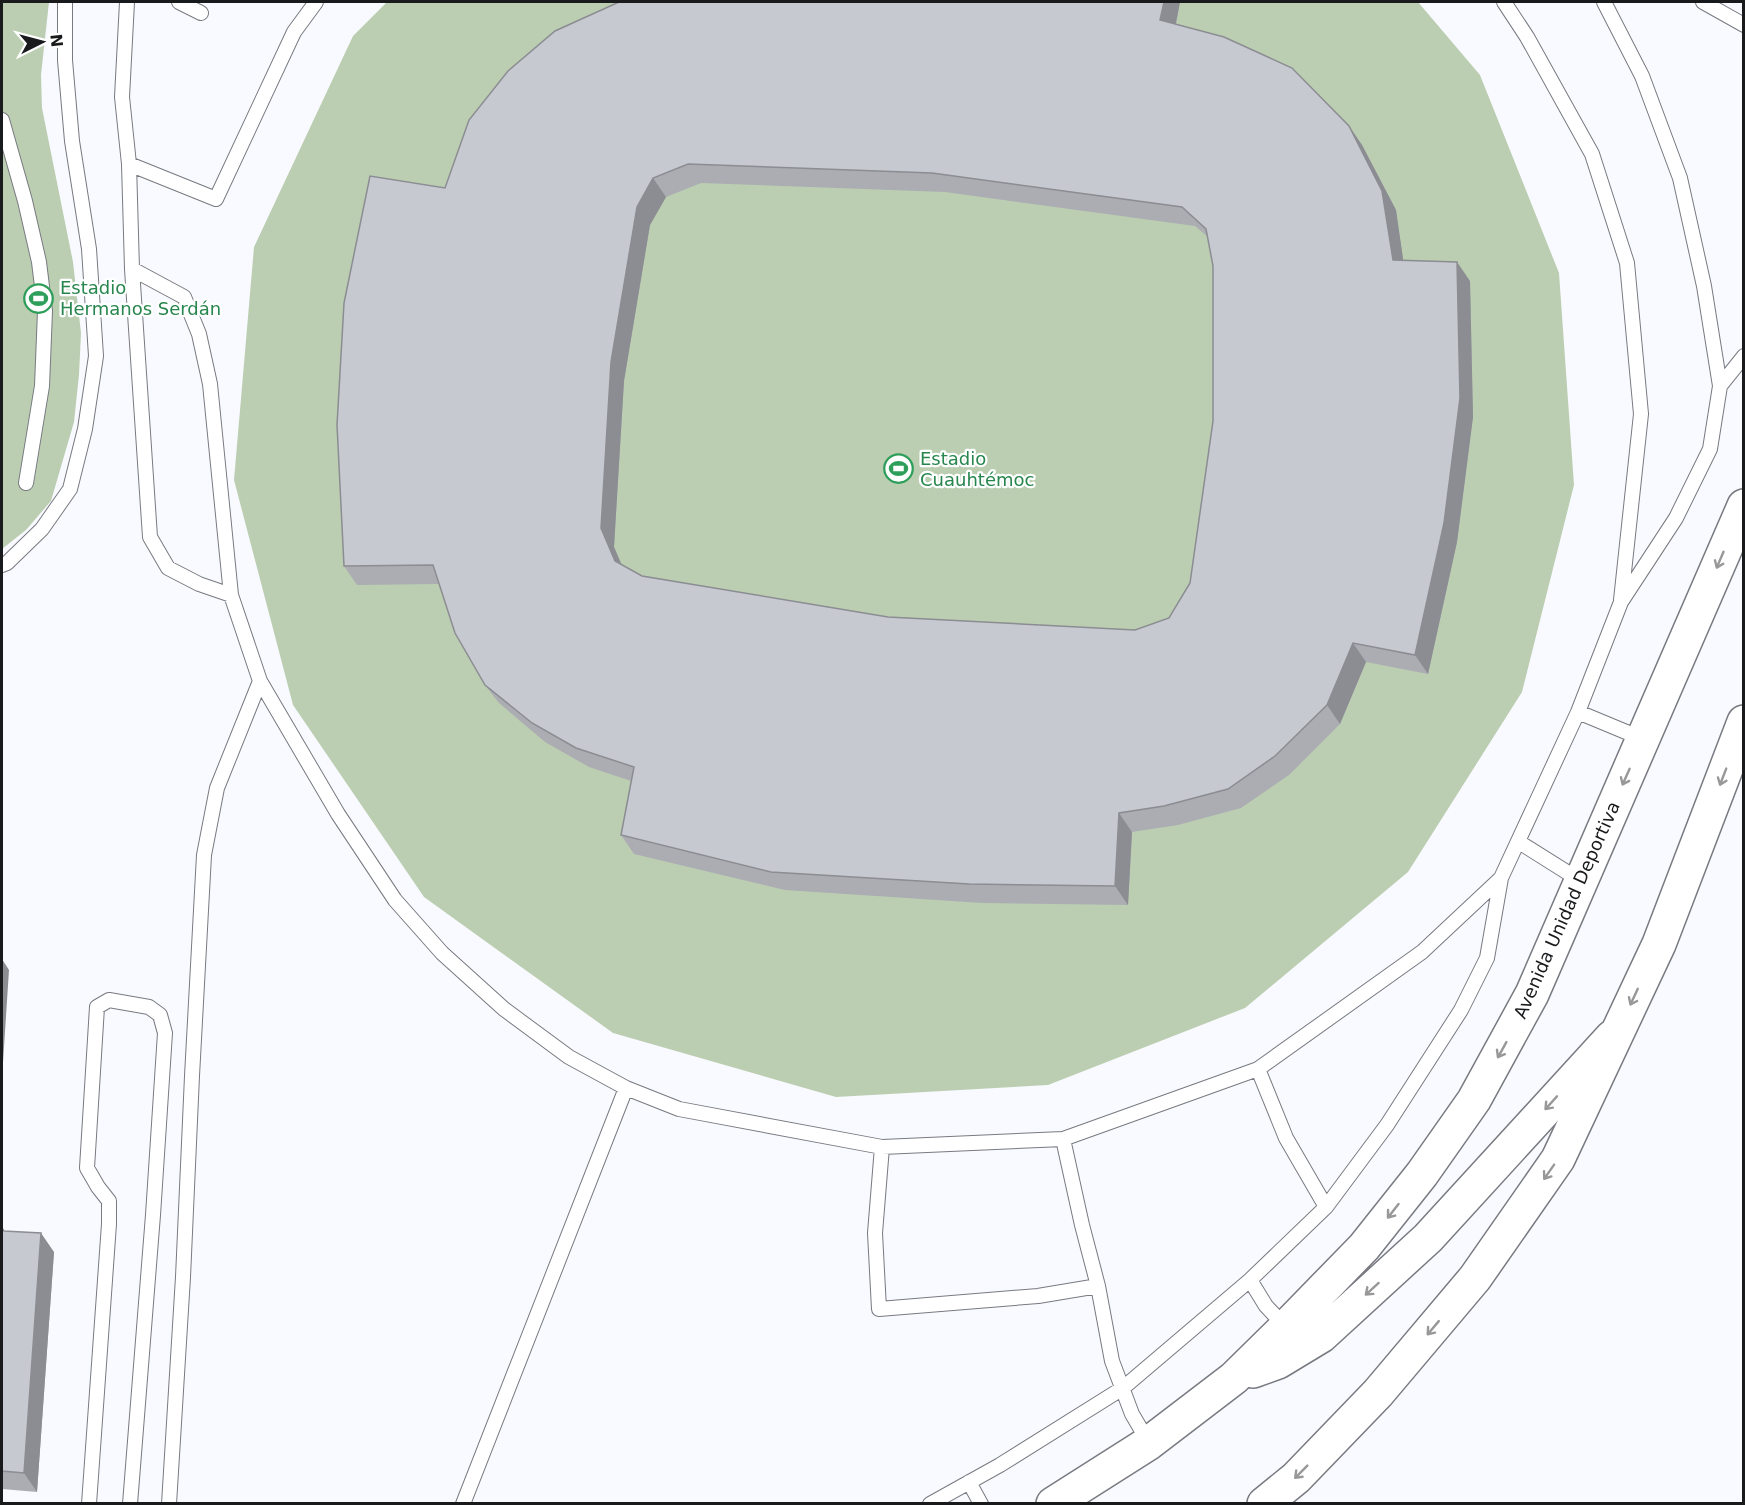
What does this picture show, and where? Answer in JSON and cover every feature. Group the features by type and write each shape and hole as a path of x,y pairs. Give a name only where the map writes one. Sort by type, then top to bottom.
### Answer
{"main road":[{"name":"Avenida Unidad Deportiva","path":"1053,1503 1149,1443 1234,1378 1364,1248 1422,1174 1474,1100 1533,994 1743,506"},
{"path":"1264,1503 1296,1478 1378,1393 1475,1278 1558,1159 1659,944 1743,722"},
{"path":"1234,1378 1278,1362 1321,1336 1428,1238 1619,1029"}],"lane":[{"path":"2,565 42,530 70,489 86,429 96,356 88,249 70,118 65,60 64,2"},
{"path":"127,2 122,97 129,164 132,269 150,537 168,567 199,584 231,595"},
{"path":"179,2 201,13"},
{"path":"129,164 216,199 294,32 316,2"},
{"path":"1504,2 1527,37 1592,154 1627,263 1641,414 1621,602"},
{"path":"930,1503 1016,1455 1123,1388 1250,1280 1326,1207 1387,1125 1461,1010 1487,958 1502,878 1578,712 1621,602 1676,518 1710,449 1720,386 1704,286 1680,178 1642,76 1604,2"},
{"path":"1703,2 1743,25"},
{"path":"2,120 25,201 39,262 45,311 42,386 26,483"},
{"path":"132,269 184,297 198,334 210,384 231,595 260,681 338,814 395,900 442,953 504,1010 569,1057 626,1088 679,1109 882,1147 1063,1139 1258,1069 1422,952 1502,878"},
{"path":"1720,386 1743,356"},
{"path":"169,1503 204,855 217,788 260,681"},
{"path":"1578,712 1643,740"},
{"path":"1519,842 1581,881"},
{"path":"89,1503 109,1201 87,1168 97,1007 109,1000 149,1007 160,1015 165,1033 130,1503"},
{"path":"1258,1069 1286,1138 1326,1207"},
{"path":"464,1503 626,1088"},
{"path":"1063,1139 1098,1286 1112,1361 1132,1414 1149,1443"},
{"path":"882,1147 875,1233 879,1309 1038,1296 1098,1286"},
{"path":"1250,1280 1266,1306 1286,1327"},
{"path":"969,1482 981,1503"}],"green space":[{"name":"Estadio Hermanos Serdán","path":"2,2 49,2 41,75 42,108 73,262 81,333 74,422 51,501 26,530 2,549"},
{"name":"Estadio Cuauhtémoc","path":"387,2 1418,2 1480,75 1559,273 1574,485 1522,692 1408,872 1245,1008 1048,1085 836,1097 613,1033 424,897 293,705 234,480 254,247 353,36"}],"building":[{"path":"619,2 1164,2 1160,20 1224,37 1292,68 1349,126 1382,191 1393,260 1457,262 1460,398 1444,523 1415,655 1353,643 1327,705 1275,756 1228,789 1164,806 1119,813 1115,886 969,884 771,872 621,835 634,767 576,748 532,723 485,685 455,633 433,565 344,566 337,425 344,303 370,176 445,188 469,120 508,71 555,31","holes":["688,164 932,173 1182,207 1206,229 1213,266 1213,421 1190,583 1169,618 1135,630 888,617 642,576 615,561 601,528 611,362 637,207 653,178"]},
{"path":"2,1228 4,1231 41,1233 24,1473 2,1471"}],"place":[{"name":"Estadio Hermanos Serdán","path":"39,298"},
{"name":"Estadio Cuauhtémoc","path":"899,469"}]}
